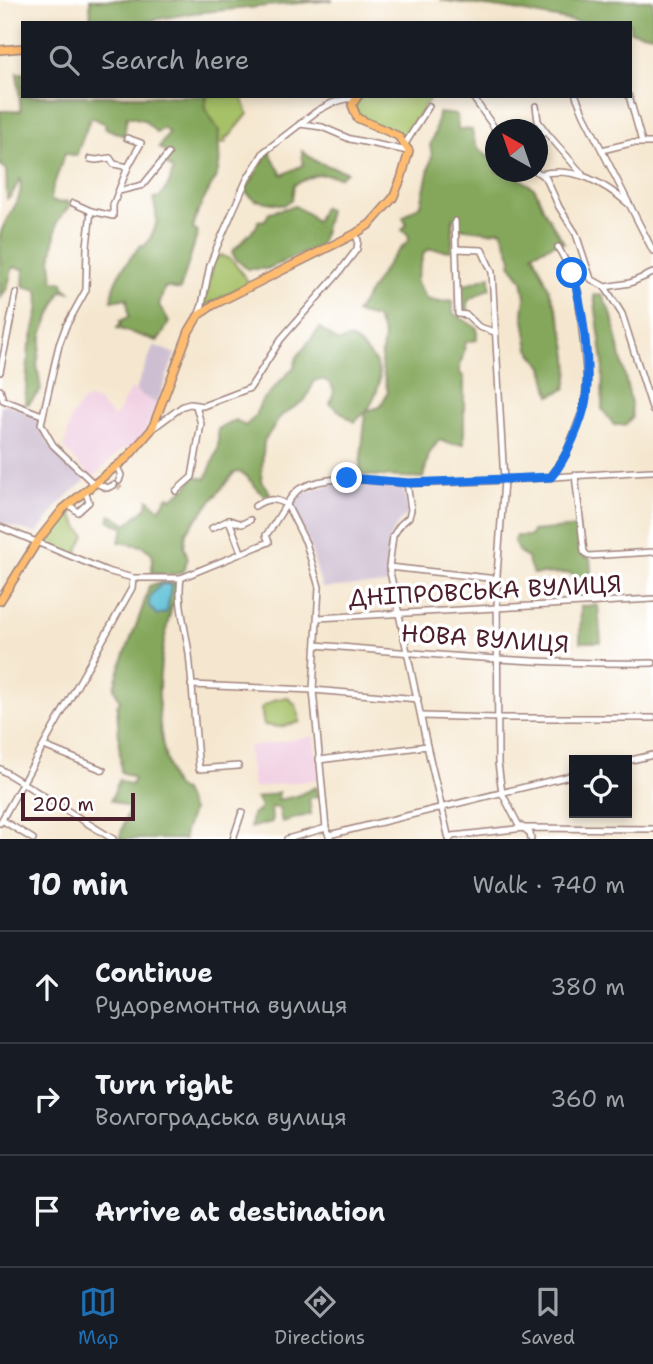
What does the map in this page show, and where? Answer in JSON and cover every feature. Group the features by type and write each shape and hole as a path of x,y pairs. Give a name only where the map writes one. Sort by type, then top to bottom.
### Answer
{"main road":[{"path":"0,50 21,48"},
{"path":"0,601 37,542 68,504 117,467 152,429 189,331 198,316 213,305 355,234 378,217 393,198 401,179 407,148 398,136 357,118 352,110 356,98"}],"street":[{"path":"198,316 217,247 247,179 264,152 332,103 356,98"},
{"path":"473,98 488,119"},
{"path":"577,98 653,251"},
{"path":"630,98 642,142"},
{"path":"300,124 322,127 350,139 407,148 429,106"},
{"path":"536,106 538,119"},
{"path":"548,135 582,174 632,207"},
{"path":"73,203 113,216 113,205 141,143 127,138"},
{"path":"602,150 653,142"},
{"path":"119,191 143,185 168,154"},
{"path":"90,159 110,158 114,164 128,167"},
{"path":"548,172 565,171 582,174"},
{"path":"548,182 559,208 576,234 591,279 605,287 622,314 653,411"},
{"path":"91,211 86,290 59,345 41,424 53,445 95,483 117,484 117,467"},
{"path":"455,221 458,314 467,315 479,327 495,332"},
{"path":"152,429 183,406 203,406 250,388 281,339 357,249 358,240 355,234"},
{"path":"551,477 566,454 582,412 586,391 578,291 558,247"},
{"path":"456,249 482,250 492,272 503,481 497,579 498,763 502,793 518,824 526,828 531,839"},
{"path":"605,287 630,283 653,273"},
{"path":"0,372 16,293"},
{"path":"0,390 3,400 42,415"},
{"path":"176,491 192,477 201,424 196,406"},
{"path":"0,527 107,571 133,578 181,578 269,542 267,535 298,489 335,480 407,483 503,481 653,471"},
{"path":"575,475 584,552 588,556 653,552"},
{"path":"407,483 411,510 409,517 393,536 389,567 426,746 450,839 453,836 526,828 653,830"},
{"path":"68,504 78,512 89,502 85,491"},
{"path":"255,506 264,500 276,499 287,505 301,530 316,572 319,587 313,690 328,834"},
{"path":"229,520 241,552"},
{"path":"212,528 229,520 242,524 250,520"},
{"path":"389,567 497,579"},
{"path":"33,839 1,821 132,588 133,578"},
{"path":"181,578 178,592 182,602 199,769 238,765"},
{"name":"ДНІПРОВСЬКА ВУЛИЦЯ","path":"318,618 653,599"},
{"name":"НОВА ВУЛИЦЯ","path":"316,645 497,660 653,663"},
{"path":"191,685 313,690 418,699"},
{"path":"421,716 653,718"},
{"path":"44,746 103,770"},
{"path":"319,760 426,746"},
{"path":"632,760 653,755"},
{"path":"0,769 113,839"},
{"path":"287,839 328,834 569,776"},
{"path":"233,839 242,812"}],"shaded area":[{"path":"154,345 175,354 157,404 135,391"},
{"path":"131,389 157,404 145,432 129,449 123,448 92,478 64,448 71,418 83,401 89,399 98,401 114,418"},
{"path":"5,403 37,416 47,441 86,480 58,505 37,534 0,523 0,408"},
{"path":"336,483 404,487 408,514 398,523 389,539 388,584 322,588 309,543 291,506 303,493"},
{"path":"314,736 319,779 253,788 248,747"}],"green space":[{"path":"90,0 333,0 193,13 147,21 91,21"},
{"path":"440,0 653,0 653,35 632,31 632,21 572,21"},
{"path":"17,73 21,73 21,98 206,98 205,109 219,131 220,162 195,221 193,229 198,232 180,290 165,287 159,305 169,322 161,337 157,341 117,328 121,324 120,321 129,317 127,298 112,301 112,293 121,271 141,245 145,246 155,229 157,218 153,198 160,197 169,184 173,170 164,162 169,154 159,147 169,133 163,128 157,133 144,120 127,116 124,136 105,128 106,124 91,117 76,156 65,153 51,193 51,201 67,201 71,204 57,222 51,261 53,281 63,282 70,292 61,291 43,332 37,364 41,390 28,404 25,403 29,344 38,312 38,290 23,286 24,269 13,267 7,288 0,299 0,236 20,195 21,187 20,179 7,199 6,170 0,164 0,111 21,111"},
{"path":"207,98 243,98 248,114 229,137 225,137 227,142 217,144 218,130 205,109"},
{"path":"361,98 430,98 403,139 360,118 355,108 356,101"},
{"path":"438,113 457,115 458,129 472,130 474,141 485,154 485,182 525,182 535,189 564,243 554,244 533,253 554,302 565,340 568,375 565,389 550,396 543,367 529,349 523,314 525,297 522,280 510,264 512,258 501,230 490,232 458,228 458,218 453,218 452,251 430,249 424,252 416,281 426,299 453,301 453,313 477,328 477,340 466,342 459,371 464,378 464,444 450,444 439,440 429,454 423,478 359,475 366,412 354,422 330,404 334,392 329,383 315,380 305,400 281,416 264,441 261,481 270,493 264,496 245,475 234,473 186,532 184,547 188,558 183,571 177,574 152,574 152,553 142,546 119,542 124,528 109,520 111,515 127,524 147,507 148,499 159,509 168,496 172,498 187,487 195,476 206,479 218,449 218,429 236,420 245,426 254,418 261,402 294,367 297,357 320,328 338,342 351,338 369,354 375,362 380,378 374,399 367,411 380,407 388,392 381,363 384,335 376,318 356,313 390,260 409,240 408,234 402,230 407,224 403,217 421,204 432,155 430,146"},
{"path":"269,151 282,175 303,165 302,151 317,162 347,172 340,177 316,175 294,185 292,199 284,205 255,200 245,191"},
{"path":"295,206 316,222 323,207 329,211 320,246 267,269 247,269 235,258 232,252 257,226 258,221 265,220 270,212"},
{"path":"221,255 232,260 249,283 203,307 214,261"},
{"path":"490,276 490,288 468,301 468,312 459,311 459,287"},
{"path":"594,295 602,295 612,316 631,404 632,418 626,425 614,425 602,409 603,362"},
{"path":"66,512 85,535 75,557 44,542"},
{"path":"578,527 582,553 586,558 590,558 592,588 599,598 576,599 571,573 533,574 527,558 518,551 514,541 516,536 531,536 532,531"},
{"path":"160,582 176,583 179,603 172,606 161,663 159,702 162,741 171,778 175,786 183,791 192,811 185,839 119,839 129,808 111,800 119,780 131,785 134,778 121,772 117,706 120,701 114,688 149,586"},
{"path":"598,605 601,642 580,642 581,606"},
{"path":"287,697 296,705 300,722 281,727 264,725 261,708 274,700"},
{"path":"316,787 319,796 309,798 311,814 282,822 279,808 271,807 272,822 250,828 252,814 259,811 261,806 256,798 279,792 278,800 297,796"}],"water":[{"path":"162,584 171,585 167,612 157,615 149,602 152,593"}],"tunnel":[{"path":"117,488 122,484"}],"route":[{"path":"347,478 409,483 551,477 566,454 586,402 582,320 578,291 572,273"}]}
